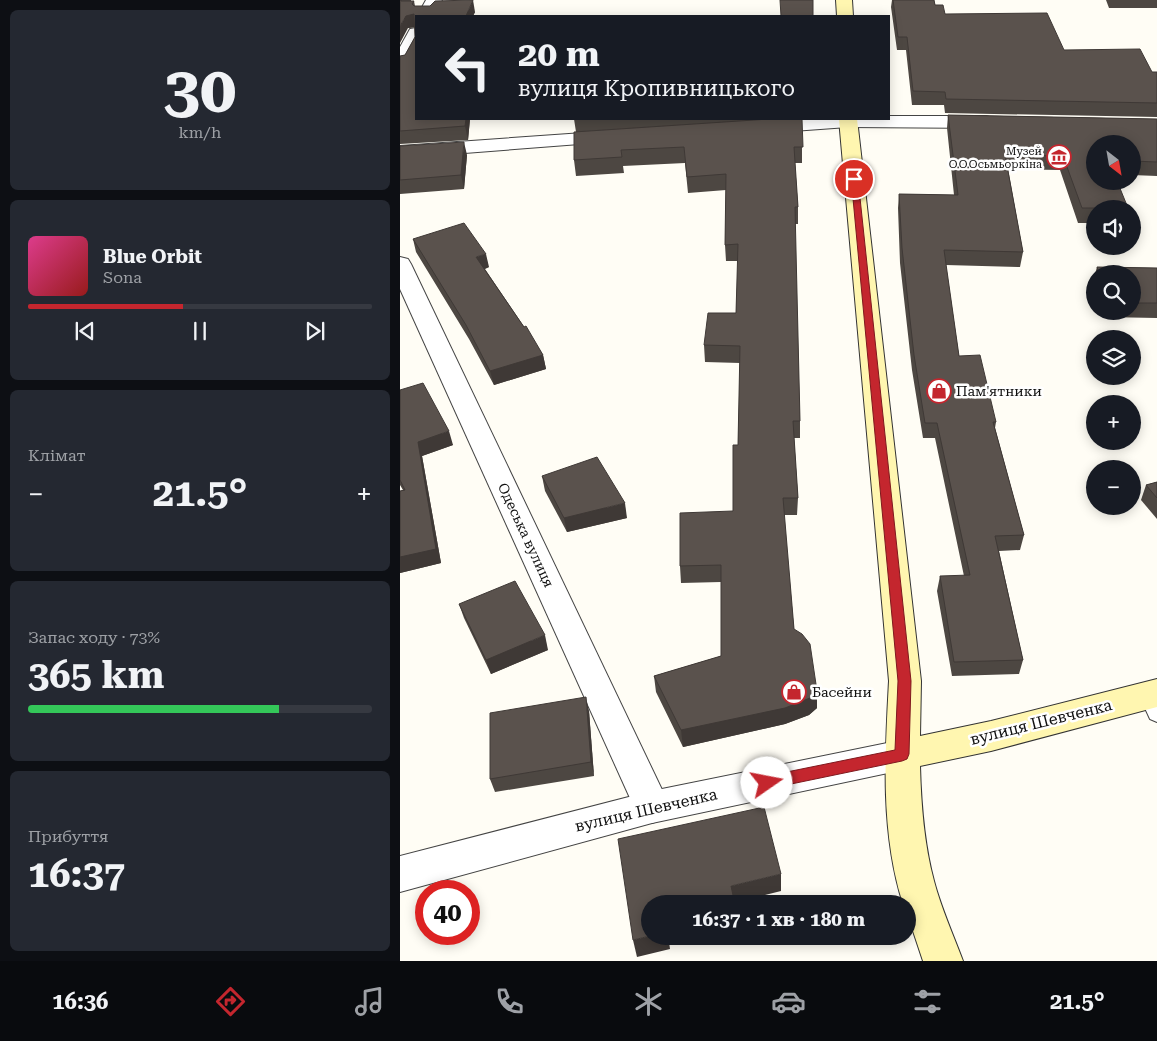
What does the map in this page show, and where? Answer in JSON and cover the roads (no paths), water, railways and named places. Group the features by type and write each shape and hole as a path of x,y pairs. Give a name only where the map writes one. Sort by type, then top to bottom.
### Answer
{"main road":[{"path":"844,0 845,15"},
{"path":"848,120 904,681 902,754 912,868 942,961"},
{"name":"вулиця Шевченка","path":"902,754 1154,700"}],"street":[{"path":"426,15 434,0"},
{"path":"400,63 415,35"},
{"path":"743,128 848,120 1000,122"},
{"path":"400,152 626,136"},
{"name":"Одеська вулиця","path":"400,264 652,807"},
{"name":"вулиця Шевченка","path":"400,874 652,807 902,754"}],"place":[{"name":"Музей О.О.Осьмьоркіна","path":"1059,157"},
{"name":"Пам'ятники","path":"939,391"},
{"name":"Басейни","path":"794,692"}]}
